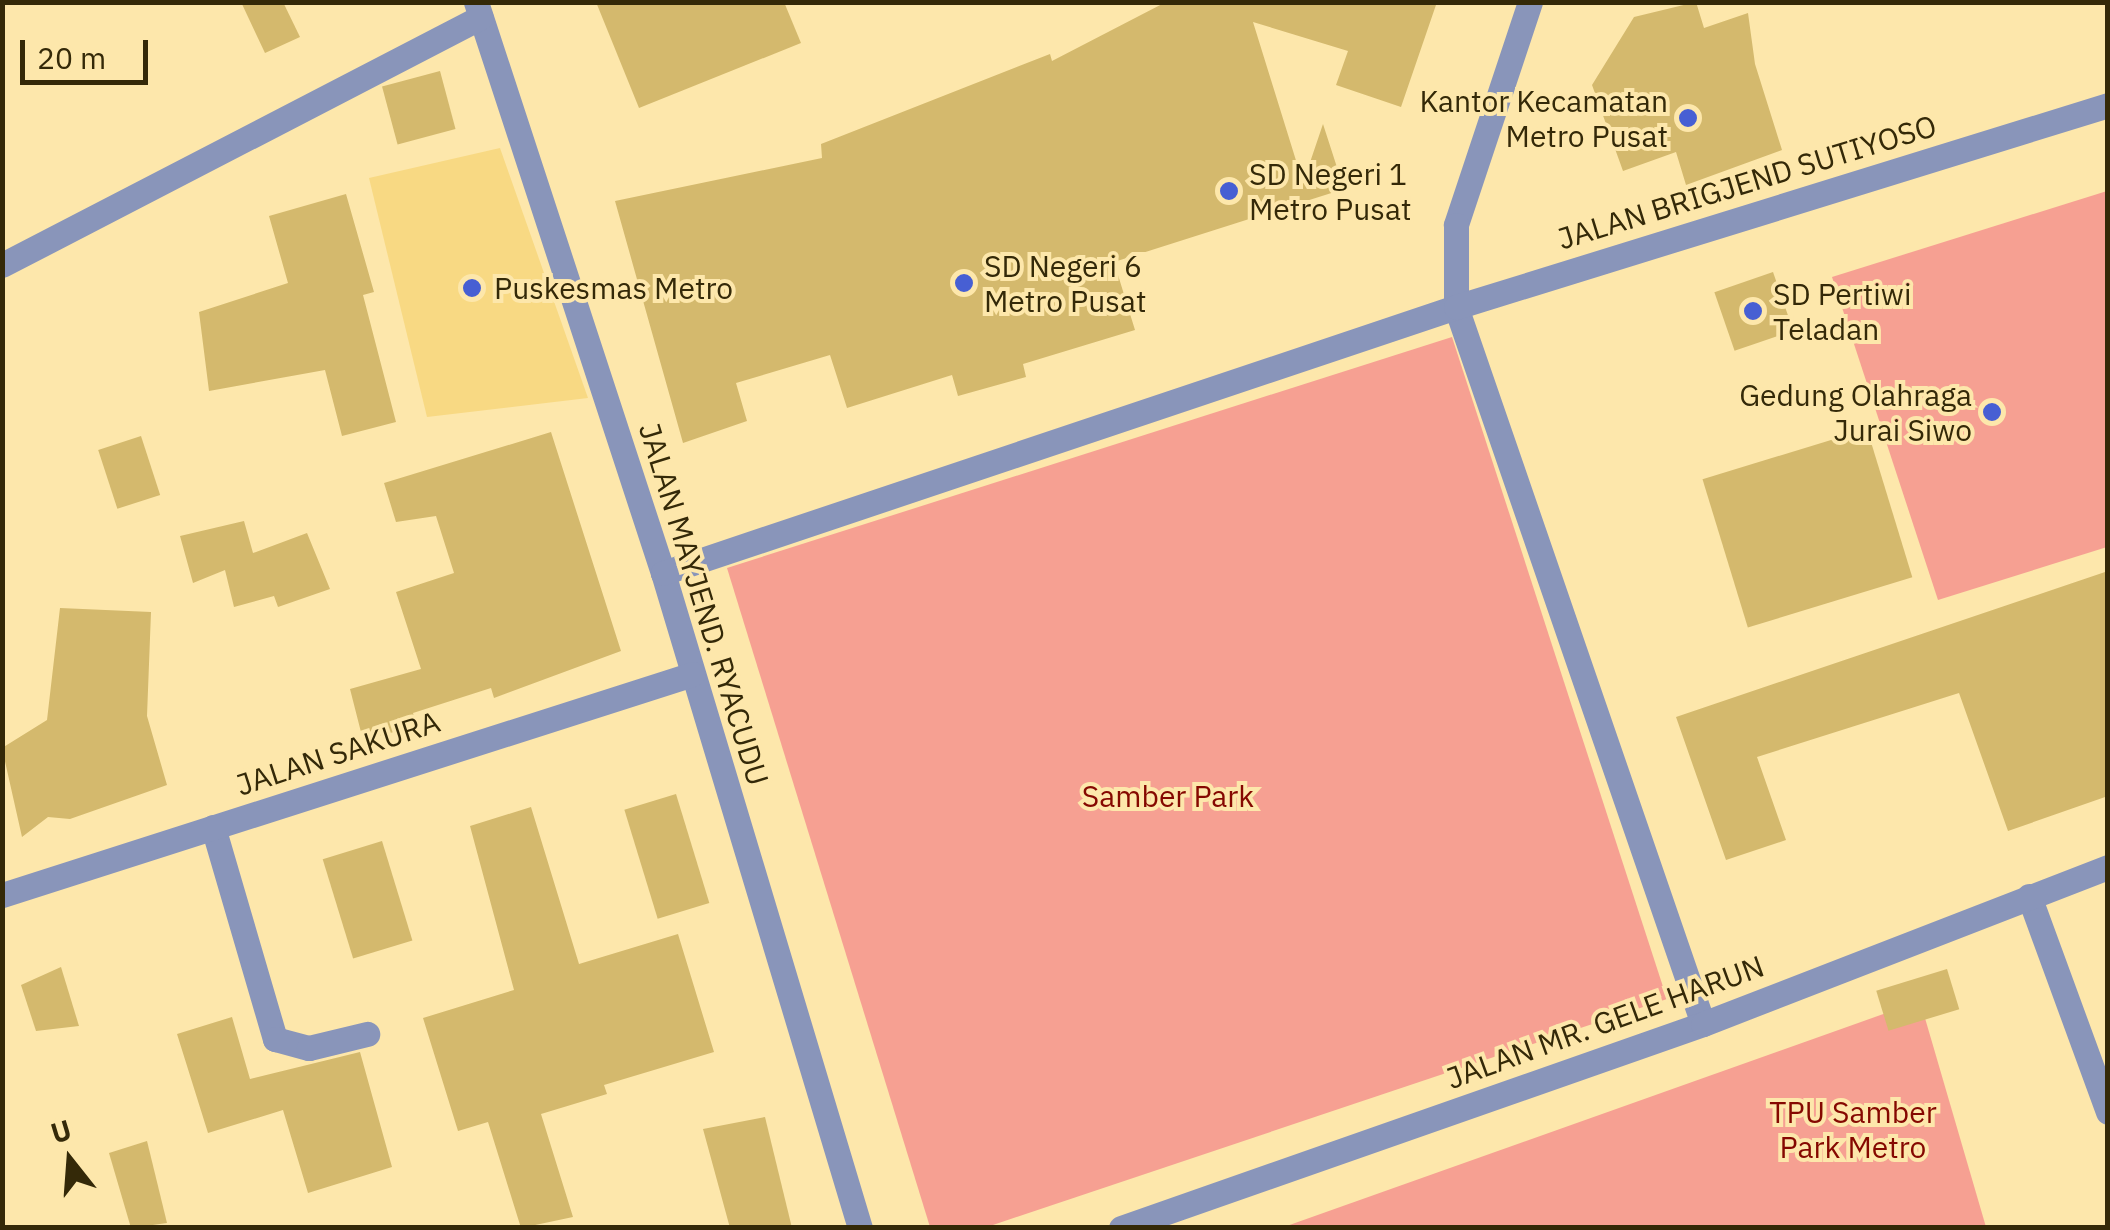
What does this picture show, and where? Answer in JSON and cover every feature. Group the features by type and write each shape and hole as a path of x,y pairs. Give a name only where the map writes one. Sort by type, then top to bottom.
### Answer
{"street":[{"path":"1530,2 1456,225 1456,306 1703,1024"},
{"path":"2,264 479,10"},
{"name":"JALAN MAYJEND. RYACUDU","path":"479,10 663,573 860,1228"},
{"name":"JALAN BRIGJEND SUTIYOSO","path":"663,573 1456,306 2108,105"},
{"name":"JALAN SAKURA","path":"2,895 693,674"},
{"path":"213,827 275,1038 309,1048 367,1034"},
{"name":"JALAN MR. GELE HARUN","path":"1122,1228 1703,1024 2108,867"},
{"path":"2029,896 2108,1112"}],"shaded area":[{"name":"Puskesmas Metro","path":"500,148 588,398 427,417 369,178"}],"green space":[{"name":"Gedung Olahraga Jurai Siwo","path":"2107,191 2107,547 1938,600 1832,277"},
{"name":"Samber Park","path":"1452,337 1667,999 987,1227 930,1227 727,568"},
{"name":"TPU Samber Park Metro","path":"1920,1001 1986,1227 1281,1228"}],"building":[{"path":"241,2 283,2 300,37 265,53"},
{"path":"596,2 784,2 801,43 639,108"},
{"path":"1166,2 1437,2 1401,107 1336,85 1348,51 1253,22 1303,183 1323,124 1344,189 1114,262 1135,330 1023,364 1026,377 958,396 952,375 847,408 830,355 736,383 747,421 683,443 615,201 822,158 821,144 1050,54 1052,61"},
{"name":"Kantor Kecamatan Metro Pusat","path":"1696,2 1704,28 1748,13 1755,64 1782,150 1686,185 1676,152 1623,171 1592,85 1634,17"},
{"path":"440,71 456,129 398,144 382,87"},
{"path":"346,194 374,292 363,295 396,422 342,436 325,370 209,391 199,312 288,283 269,216"},
{"name":"SD Pertiwi Teladan","path":"1773,272 1793,331 1735,351 1714,292"},
{"path":"1867,429 1912,577 1748,628 1703,479"},
{"path":"551,432 621,651 494,698 491,688 413,713 417,726 363,740 350,689 421,669 396,592 454,573 436,516 396,522 384,483"},
{"path":"141,436 160,495 117,509 98,450"},
{"path":"244,521 253,553 307,533 330,589 278,607 274,596 234,607 225,570 193,583 180,536"},
{"path":"2108,571 2108,796 2008,831 1959,693 1757,757 1786,840 1726,860 1676,717"},
{"path":"60,608 151,612 147,716 167,785 70,819 48,817 22,837 2,748 47,720"},
{"path":"676,794 709,903 658,919 624,810"},
{"path":"531,807 579,964 678,934 714,1052 604,1085 607,1094 541,1114 573,1217 521,1228 488,1122 458,1131 423,1018 514,990 470,826"},
{"path":"382,841 412,940 353,959 323,859"},
{"path":"61,967 79,1026 36,1031 21,985"},
{"path":"1947,969 1959,1009 1889,1031 1876,991"},
{"path":"232,1017 250,1079 360,1052 392,1167 308,1193 283,1110 208,1133 177,1034"},
{"path":"765,1117 792,1228 730,1228 703,1129"},
{"path":"147,1141 167,1223 131,1228 109,1153"}],"place":[{"name":"Kantor Kecamatan Metro Pusat","path":"1688,118"},
{"name":"SD Negeri 1 Metro Pusat","path":"1229,191"},
{"name":"SD Negeri 6 Metro Pusat","path":"964,283"},
{"name":"Puskesmas Metro","path":"472,288"},
{"name":"SD Pertiwi Teladan","path":"1753,311"},
{"name":"Gedung Olahraga Jurai Siwo","path":"1992,412"}]}
